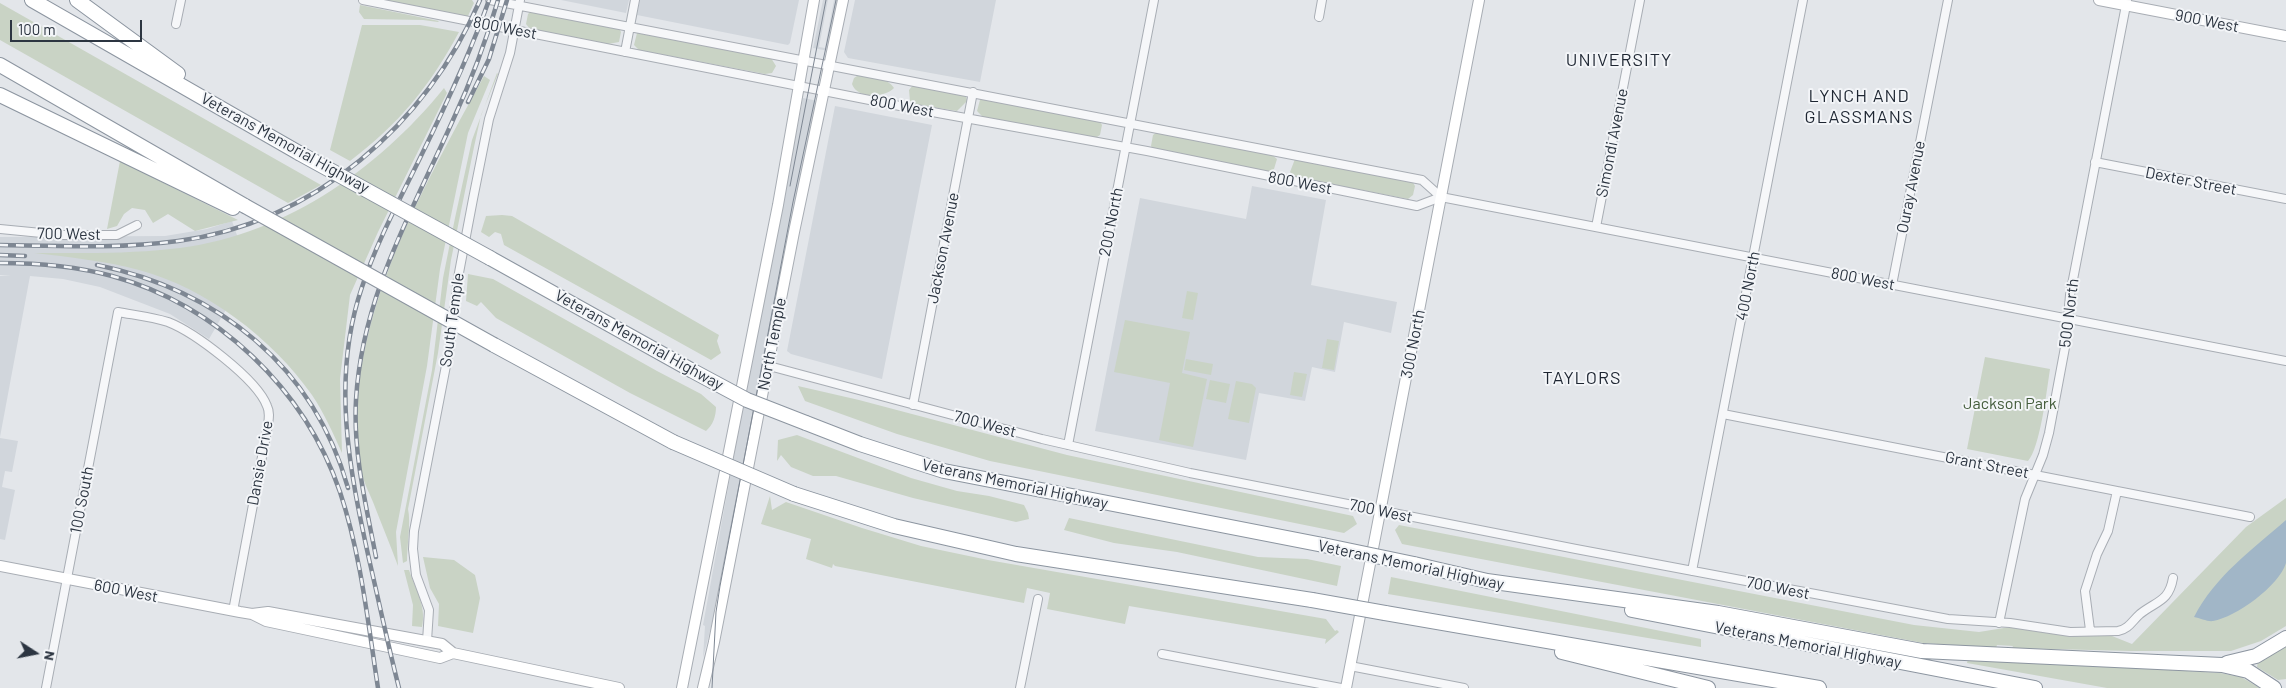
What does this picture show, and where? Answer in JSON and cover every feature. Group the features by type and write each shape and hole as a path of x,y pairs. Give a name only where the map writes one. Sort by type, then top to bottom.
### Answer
{"highway":[{"name":"Veterans Memorial Highway","path":"32,0 299,153 691,370 747,400 860,444 944,472 1323,545 1487,581 2035,688"},
{"path":"77,0 239,118"},
{"path":"0,65 243,209"},
{"path":"0,95 243,209 340,259 673,442 794,494 894,526 1016,554 1312,600 1819,688"},
{"path":"1487,581 1718,613 1922,651 2222,665 2248,671 2274,688"},
{"path":"1472,629 1637,672 1708,688"},
{"path":"2222,665 2256,656 2286,638"}],"main road":[{"name":"North Temple","path":"682,688 776,214 797,86 814,0"},
{"name":"North Temple","path":"703,688 714,642 794,232 843,0"},
{"name":"300 North","path":"1346,688 1479,0"},
{"name":"900 West","path":"2100,0 2126,3 2286,36"},
{"name":"600 West","path":"0,566 233,611 252,614 268,612 427,641 442,644 453,653 619,688"},
{"name":"600 West","path":"252,614 266,621 440,658 453,653"}],"street":[{"path":"176,24 181,0"},
{"name":"800 West","path":"363,0 968,119 1125,147 1417,206 1441,197"},
{"name":"800 West","path":"490,0 520,3 830,67 973,92 1422,180 1441,197 2286,360"},
{"path":"625,52 635,0"},
{"name":"200 North","path":"1068,444 1154,0"},
{"path":"1319,17 1322,0"},
{"name":"Simondi Avenue","path":"1596,227 1640,0"},
{"name":"400 North","path":"1692,571 1803,0"},
{"name":"Ouray Avenue","path":"1892,285 1948,0"},
{"name":"South Temple","path":"427,641 429,610 416,575 413,557 414,531 450,345 458,278 471,208 489,119 507,62 520,3"},
{"name":"500 North","path":"2000,623 2023,506 2049,433 2066,342 2070,295 2126,3"},
{"name":"Jackson Avenue","path":"913,405 973,92"},
{"name":"Dexter Street","path":"2095,162 2286,199"},
{"name":"700 West","path":"0,229 62,235 117,235 137,226"},
{"name":"100 South","path":"46,688 118,312"},
{"name":"Dansie Drive","path":"118,312 162,320 183,329 229,362 254,387 268,407 268,425 233,611"},
{"name":"700 West","path":"769,366 913,405 1190,473 1948,619 2000,623 2070,632 2090,630 2112,632 2123,630 2141,613 2165,597 2171,590 2173,578"},
{"name":"Grant Street","path":"1723,414 2035,474 2250,518"},
{"path":"2090,630 2085,591 2097,554 2108,531 2117,491"},
{"path":"1020,688 1038,599"},
{"path":"1162,654 1341,688"},
{"path":"1350,666 1464,688"}],"shaded area":[{"path":"561,0 629,0 626,13"},
{"path":"640,0 799,0 788,45 637,15"},
{"path":"823,0 828,0 819,47 825,48 834,0 839,0 829,51 813,48"},
{"path":"855,0 996,0 980,82 848,58 844,52"},
{"path":"803,98 818,101 724,576 703,658 705,626 703,625"},
{"path":"835,106 932,125 882,379 791,354 787,351"},
{"path":"1252,186 1326,200 1311,285 1397,302 1391,333 1344,322 1335,372 1312,367 1305,401 1259,393 1246,460 1095,431 1140,198 1246,219"},
{"path":"232,221 239,241 228,306 209,339 170,314 100,287 63,279 30,276 0,437 0,276 11,275 0,275 0,237 165,236 207,229"},
{"path":"0,438 18,441 12,472 5,471 2,487 15,490 5,540 0,539"}],"green space":[{"path":"383,0 472,0 474,3 468,16 465,16"},
{"path":"0,3 321,185 288,203 0,40"},
{"path":"360,5 439,21 364,19 359,12"},
{"path":"531,11 619,28 621,32 619,42 608,44 530,29 526,24 528,14"},
{"path":"362,25 420,25 459,32 437,70 412,103 384,133 350,161 330,150"},
{"path":"637,33 771,58 776,66 772,73 765,74 639,50 634,45"},
{"path":"497,73 498,74 484,107"},
{"path":"860,74 883,80 894,88 878,95 859,92 852,84 854,78"},
{"path":"484,76 490,80 468,133 440,269 427,366 396,532 398,566 361,470 357,418 362,367 373,316 390,265 435,167"},
{"path":"913,85 966,96 967,101 957,111 914,104 910,101 909,90"},
{"path":"444,88 447,93 378,232 350,295 340,379 342,453 312,395 296,374 257,335 213,302 164,278 139,270 100,262 34,253 170,249 210,243 249,231 287,216 323,196 357,173 388,147"},
{"path":"983,99 1100,122 1102,125 1100,135 1094,139 983,117 977,111 980,100"},
{"path":"481,117 451,260 438,353 408,509 407,561 403,563 400,537 432,370 443,278 472,140"},
{"path":"1157,132 1271,154 1277,159 1274,169 1269,173 1154,150 1151,146 1153,135"},
{"path":"1295,159 1412,181 1415,186 1413,195 1408,199 1295,177 1290,172"},
{"path":"120,161 238,220 195,231 168,214 153,223 145,210 132,208 124,214 117,226 107,229"},
{"path":"486,216 512,216 719,335 717,341 721,353 711,360 504,245 501,234 495,232 489,237 481,232"},
{"path":"468,274 493,279 701,394 716,407 715,417 711,426 706,431 630,393 496,318 481,302 477,306 466,301"},
{"path":"1187,291 1198,293 1193,320 1182,318"},
{"path":"1125,320 1190,332 1182,373 1207,379 1193,447 1159,440 1170,383 1114,372"},
{"path":"1327,339 1339,341 1334,370 1322,368"},
{"name":"Jackson Park","path":"1985,357 2050,369 2036,444 2028,461 1967,449"},
{"path":"1186,359 1213,364 1211,375 1184,370"},
{"path":"1294,372 1307,374 1302,397 1290,395"},
{"path":"1210,380 1230,384 1226,403 1206,399"},
{"path":"1236,381 1252,384 1256,388 1249,423 1228,419"},
{"path":"798,386 859,400 1067,455 1353,516 1357,524 1344,533 990,461 897,434 805,401"},
{"path":"797,435 911,478 957,491 989,496 1024,505 1029,519 1016,522 913,498 836,476 813,476 791,467 781,455 777,461 778,440"},
{"path":"770,496 772,510 786,502 921,546 988,560 1326,619 1335,631 1339,632 1325,644 1326,639 1129,606 1125,624 1047,609 1050,593 1027,588 1024,603 835,566 833,564 832,568 806,559 811,539 761,524"},
{"path":"2286,498 2286,626 2261,641 2231,651 2012,648 2013,646 1997,645 1996,648 1923,643 1402,544 1395,530 1399,525 1914,625 1979,632 2010,627 2061,634 2112,636 2132,644 2246,527"},
{"path":"1069,518 1258,557 1307,559 1341,566 1337,586 1177,552 1114,543 1064,530"},
{"path":"423,557 454,560 475,575 480,598 473,633 438,626 439,604 430,588"},
{"path":"404,570 409,570 420,598 423,612 422,627 412,626 413,605"},
{"path":"1391,577 1701,639 1701,647 1388,594"},
{"path":"2286,647 2286,679 2278,680 2257,667 2258,661"},
{"path":"1968,658 2220,673 2241,677 2260,688 2107,688 1967,663"}],"water":[{"path":"2286,520 2286,563 2275,581 2256,599 2222,618 2211,621 2194,617 2213,588 2235,564"}],"tram line":[{"path":"790,186 826,0"},
{"path":"712,688 716,612 720,586 793,202 836,0"}],"railway":[{"path":"0,245 111,246 156,244 228,231 275,213 319,190 360,160 397,126 430,87 457,45 480,0"},
{"path":"399,688 355,491 346,423 347,355 362,287 375,253 457,79 489,0"},
{"path":"376,557 361,479 356,440 356,400 360,362 368,325 391,256 466,91 498,0"},
{"path":"468,102 489,59 507,0"},
{"path":"0,255 25,256"},
{"path":"0,263 70,267 112,276 151,289 187,308 221,330 252,356 280,386 304,419 324,454 340,492 359,565 378,688"},
{"path":"97,265 141,277 182,293 221,314 255,340 286,370 311,405 332,444 348,488"}],"district":[{"name":"UNIVERSITY","path":"1619,60"},
{"name":"LYNCH AND GLASSMANS","path":"1859,106"},
{"name":"TAYLORS","path":"1582,378"}]}
